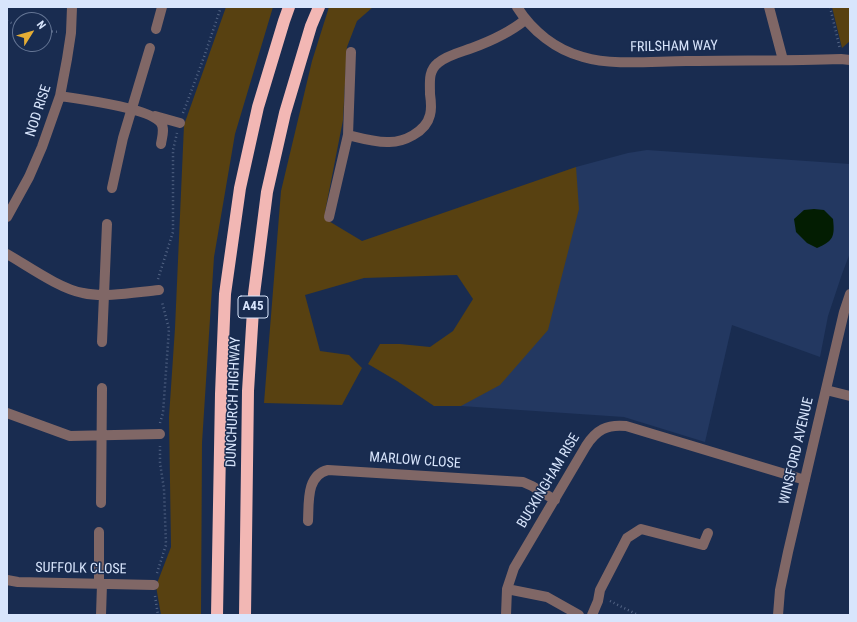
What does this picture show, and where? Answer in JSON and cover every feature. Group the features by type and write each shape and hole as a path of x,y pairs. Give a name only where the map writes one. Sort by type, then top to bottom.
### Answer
{"highway":[{"name":"DUNCHURCH HIGHWAY","path":"217,615 220,394 225,294 240,188 258,107 289,7"},
{"name":"DUNCHURCH HIGHWAY","path":"245,615 248,391 254,294 267,192 285,114 311,26 319,7"}],"street":[{"name":"NOD RISE","path":"7,217 29,177 42,148 60,96 71,33 72,7"},
{"path":"156,29 162,7"},
{"name":"FRILSHAM WAY","path":"517,7 525,20 554,45 567,52 598,61 845,60"},
{"path":"769,7 784,60"},
{"path":"348,135 386,142 399,142 408,138 425,125 430,116 431,70 436,64 443,59 481,45 507,33 525,20"},
{"path":"112,188 122,138 132,110 150,48"},
{"path":"329,218 348,135 351,52"},
{"path":"60,96 132,110 180,123"},
{"path":"146,114 161,123 164,130 160,144"},
{"path":"102,342 107,224"},
{"path":"7,254 67,288 83,293 105,294 159,290"},
{"name":"WINSFORD AVENUE","path":"778,615 780,590 844,312 850,294"},
{"path":"101,503 102,388"},
{"path":"826,390 850,396"},
{"path":"7,413 70,436 160,434"},
{"name":"BUCKINGHAM RISE","path":"506,615 507,589 514,568 591,438 601,430 616,425 626,426 805,480"},
{"name":"MARLOW CLOSE","path":"308,521 311,485 317,474 328,470 523,482 555,500"},
{"path":"592,615 598,601 600,590 627,538 641,529 703,545 708,533"},
{"path":"99,532 101,615"},
{"name":"SUFFOLK CLOSE","path":"7,580 18,582 154,585"},
{"path":"507,589 547,596 579,615"}],"path":[{"path":"158,615 154,585 166,545 164,489 160,463 159,428 163,413 169,328 159,290 158,280 173,232 173,150 180,123 221,7"},
{"path":"830,7 840,49 845,60"},
{"path":"598,601 604,597 638,615"}],"shaded area":[{"path":"226,7 273,7 235,134 214,257 202,443 201,615 161,615 156,586 171,547 169,417 175,328 184,125"},
{"path":"329,7 373,7 357,21 347,47 343,120 325,212 327,220 362,241 576,167 579,209 548,330 500,385 461,406 434,406 397,381 368,364 380,344 430,347 453,331 473,299 457,275 364,278 305,295 320,351 349,355 362,368 342,405 264,403 281,191 312,61"},
{"path":"832,7 850,7 850,41 842,48"},
{"path":"647,150 850,164 850,253 828,316 820,357 732,325 705,442 624,417 461,406 576,167 628,153"},
{"path":"804,210 824,210 833,219 834,225 832,238 827,243 817,248 807,243 796,232 794,219"}]}
